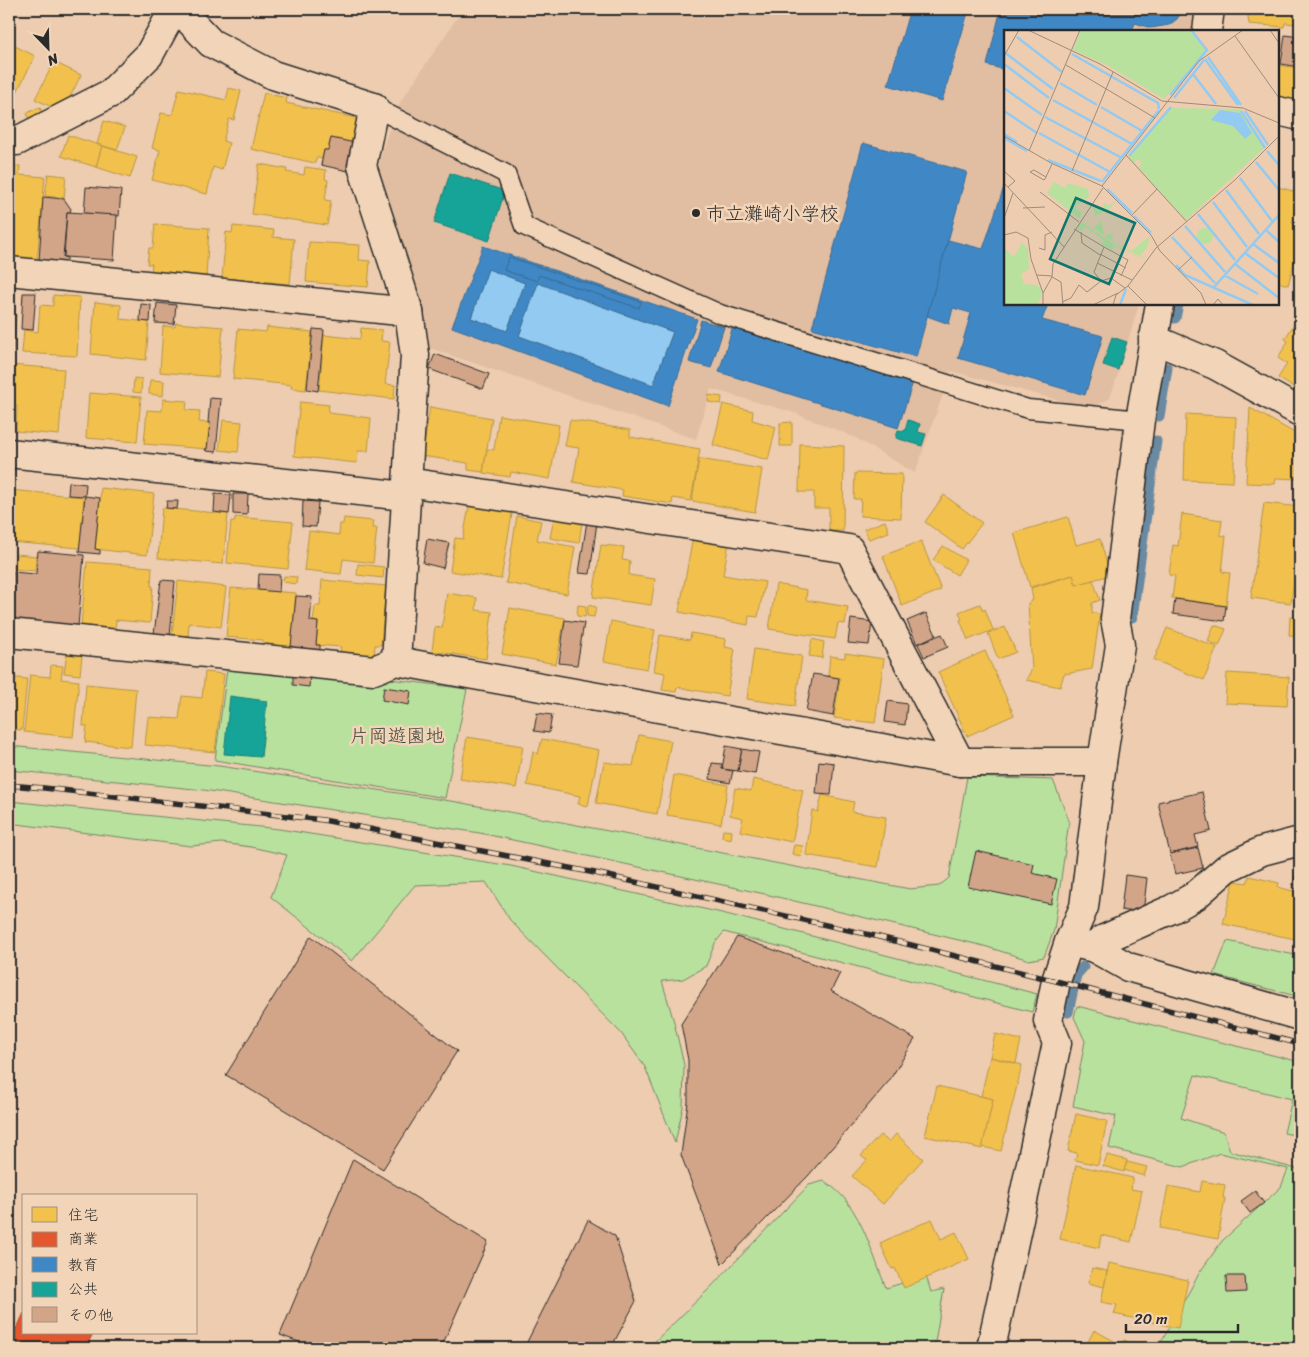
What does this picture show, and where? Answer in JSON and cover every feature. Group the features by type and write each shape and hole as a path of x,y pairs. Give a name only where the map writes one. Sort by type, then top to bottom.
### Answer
{"street":[{"path":"9,140 17,141 111,93 149,55 174,9"},
{"path":"187,9 191,22 211,43 273,74 374,107 362,166 409,312 415,355 396,661"},
{"path":"1206,30 1210,9"},
{"path":"1279,111 1300,116"},
{"path":"9,271 409,312"},
{"path":"991,1348 1057,1043 1048,1021 1056,981 1082,945 1084,907 1102,762 1120,644 1115,619 1140,420 1160,305"},
{"path":"1153,339 1216,365 1300,412"},
{"path":"9,453 406,489 849,548 960,762"},
{"path":"9,633 374,670 396,661 960,762 1102,762"},
{"path":"1082,945 1102,940 1172,909 1196,896 1227,868 1262,851 1300,841"},
{"path":"1082,945 1128,967 1300,1016"}],"lane":[{"path":"374,107 506,174 524,226 720,314 1028,409 1140,420"}],"shaded area":[{"name":"市立灘崎小学校","path":"463,9 1196,9 1193,30 1004,30 1004,305 1139,305 1110,398 1096,406 1069,403 951,371 915,473 854,437 795,413 711,389 696,439 430,348 376,177 385,141 401,101"}],"green space":[{"name":"片岡遊園地","path":"228,662 375,677 467,689 445,798 215,760"},
{"path":"9,746 219,766 457,802 910,889 939,886 949,878 967,777 1053,780 1069,821 1054,930 1044,957 1029,960 984,946 765,894 480,833 204,790 9,770"},
{"path":"9,801 279,829 511,866 722,913 1037,994 1032,1012 724,932 715,943 706,966 683,979 662,981 684,1065 683,1107 675,1143 645,1067 621,1033 510,920 486,882 415,885 352,961 271,897 287,855 222,843 191,846 9,823"},
{"path":"1227,941 1300,956 1300,997 1214,975"},
{"path":"1077,1006 1300,1062 1300,1136 1284,1133 1292,1099 1195,1075 1181,1118 1224,1132 1230,1151 1300,1170 1300,1348 1158,1348 1200,1272 1222,1241 1281,1187 1288,1169 1220,1153 1183,1167 1109,1148 1116,1116 1073,1106 1085,1041 1074,1017"},
{"path":"824,1181 843,1196 858,1219 869,1242 886,1288 926,1276 931,1292 944,1289 934,1348 648,1348 708,1290 809,1185"}],"water":[{"path":"488,269 525,283 507,331 471,318"},
{"path":"538,283 673,332 653,385 519,336"}],"building: 住宅":[{"path":"1247,9 1300,9 1300,24 1285,23 1284,27 1249,24"},
{"path":"9,43 35,56 9,108"},
{"path":"54,62 81,75 68,101 54,108 35,99"},
{"path":"1279,65 1300,68 1300,104 1279,100"},
{"path":"229,88 241,91 234,120 229,119 223,141 229,143 222,170 213,167 207,194 152,180 160,150 152,148 161,113 172,115 179,89 226,100"},
{"path":"264,93 287,98 286,103 360,119 355,143 331,138 328,150 324,150 322,159 317,157 315,163 251,149"},
{"path":"40,107 42,114 29,119 27,113"},
{"path":"104,121 125,127 117,150 97,144"},
{"path":"68,135 102,146 96,167 61,156"},
{"path":"102,146 137,157 130,178 96,167"},
{"path":"259,164 287,169 286,172 304,175 305,167 326,170 325,179 328,180 325,200 331,201 327,225 252,214"},
{"path":"9,166 20,166 19,175 45,177 37,260 9,258"},
{"path":"48,174 66,176 64,198 45,196"},
{"path":"1279,187 1300,193 1292,223 1300,225 1300,254 1297,253 1288,285 1279,282"},
{"path":"155,224 209,228 206,277 151,273 152,264 147,264 149,248 153,248"},
{"path":"233,226 274,230 273,237 294,239 290,284 222,278 226,232 232,233"},
{"path":"309,242 360,245 359,260 370,261 368,287 306,282"},
{"path":"53,295 80,297 77,356 22,353 24,330 38,332 40,305 53,306"},
{"path":"95,302 121,305 120,319 149,322 146,360 91,354"},
{"path":"9,313 16,314 13,355 9,354"},
{"path":"1300,314 1300,391 1278,378 1287,364 1278,358 1288,341 1285,339"},
{"path":"176,323 223,327 218,377 160,372 163,326 175,327"},
{"path":"267,327 312,332 306,390 291,388 292,385 233,379 238,329 266,332"},
{"path":"361,328 382,330 381,341 390,342 385,384 395,385 394,399 319,390 324,335 360,339"},
{"path":"9,365 64,369 59,435 16,431 17,406 9,406"},
{"path":"134,378 142,379 141,393 133,392"},
{"path":"150,380 164,381 163,396 149,394"},
{"path":"89,393 141,397 137,442 86,438"},
{"path":"709,395 722,397 721,404 708,402"},
{"path":"163,399 187,401 186,410 200,411 199,422 210,423 207,449 144,444 147,410 162,411"},
{"path":"300,402 329,405 328,413 371,418 368,451 358,451 357,463 294,456"},
{"path":"723,404 753,411 752,420 776,427 768,460 713,445"},
{"path":"430,407 492,418 483,472 468,470 468,463 422,456"},
{"path":"1250,408 1300,436 1300,479 1276,478 1275,484 1246,483"},
{"path":"1186,414 1236,417 1233,482 1184,480"},
{"path":"499,415 559,425 550,479 511,472 510,477 483,473 487,449 494,450"},
{"path":"223,420 242,422 238,452 219,450"},
{"path":"570,420 630,430 630,437 700,449 691,501 673,498 672,504 622,496 623,490 573,482 579,448 565,446"},
{"path":"792,422 792,446 780,446 780,423"},
{"path":"800,444 844,446 843,531 829,531 829,508 814,508 814,492 799,492"},
{"path":"699,459 762,469 755,512 692,501"},
{"path":"855,473 902,474 901,518 860,516 861,499 854,499"},
{"path":"101,488 154,494 147,555 95,549"},
{"path":"9,490 84,497 80,548 9,542"},
{"path":"944,495 982,523 962,549 925,522"},
{"path":"470,501 513,508 501,579 450,571 455,538 463,539"},
{"path":"1264,503 1300,507 1300,529 1291,603 1251,598"},
{"path":"162,508 228,514 223,564 158,558"},
{"path":"1182,514 1222,520 1220,535 1226,536 1222,572 1230,573 1226,606 1172,598 1175,576 1169,575 1173,545 1178,546"},
{"path":"517,516 541,521 537,540 575,547 567,594 506,583"},
{"path":"235,517 293,522 288,569 227,563 231,521 235,522"},
{"path":"1068,517 1076,545 1100,539 1110,575 1076,585 1073,575 1030,587 1014,533"},
{"path":"344,518 373,521 372,528 377,528 373,563 343,559 341,574 304,570 309,531 339,535 340,524 343,524"},
{"path":"554,518 582,523 579,543 550,538"},
{"path":"885,521 889,532 869,539 864,529"},
{"path":"693,537 729,543 723,575 765,582 758,617 749,616 748,625 679,612"},
{"path":"921,541 941,590 902,606 883,556"},
{"path":"601,545 624,547 622,560 630,561 629,575 655,579 651,605 593,597"},
{"path":"943,546 966,560 957,575 933,560"},
{"path":"16,554 36,556 35,571 14,569"},
{"path":"87,562 152,567 151,586 153,586 150,623 116,620 115,629 81,625"},
{"path":"358,564 384,567 383,578 357,575"},
{"path":"1073,575 1076,585 1093,580 1100,600 1092,603 1092,613 1100,614 1092,669 1064,674 1060,687 1026,680 1032,669 1028,603 1033,600 1031,588"},
{"path":"284,576 297,577 296,584 283,582"},
{"path":"322,580 386,586 381,645 375,645 374,657 340,654 341,647 316,645 318,622 313,621 315,606 320,606"},
{"path":"178,581 226,587 221,627 189,623 188,637 172,635"},
{"path":"776,584 807,590 806,600 848,607 845,624 838,623 835,639 769,629"},
{"path":"231,588 296,593 291,649 263,646 263,640 226,637"},
{"path":"447,593 477,598 476,610 492,612 486,659 432,651 435,627 442,628"},
{"path":"980,604 983,611 985,609 993,630 968,640 959,612"},
{"path":"578,605 586,606 585,617 577,616"},
{"path":"588,605 596,607 594,617 587,616"},
{"path":"510,608 565,618 556,664 502,654"},
{"path":"1290,617 1300,618 1300,636 1289,635"},
{"path":"611,621 655,630 647,669 604,661"},
{"path":"1214,625 1226,629 1219,646 1208,641"},
{"path":"1005,627 1016,652 998,659 988,633"},
{"path":"1167,628 1217,647 1204,680 1154,660"},
{"path":"691,633 726,639 725,647 735,649 727,696 677,687 676,692 662,690 665,673 654,671 660,635 690,640"},
{"path":"812,639 824,642 822,658 809,656"},
{"path":"754,649 802,656 795,706 747,699"},
{"path":"985,651 1014,715 967,736 938,672"},
{"path":"67,653 82,655 80,675 64,673"},
{"path":"845,653 884,659 875,723 834,718 840,678 828,676 830,656 845,658"},
{"path":"51,665 63,666 61,679 79,681 73,737 24,732 30,675 50,677"},
{"path":"205,672 224,674 215,752 145,745 148,717 179,719 182,696 202,698"},
{"path":"1227,673 1289,677 1287,706 1225,703"},
{"path":"9,677 27,679 22,730 9,729"},
{"path":"86,684 136,689 131,747 85,742 87,726 83,726"},
{"path":"639,735 671,741 657,814 596,803 604,762 633,766"},
{"path":"467,737 523,746 516,788 460,779"},
{"path":"542,739 599,750 588,806 578,804 580,796 527,785 533,752 538,754"},
{"path":"674,775 728,785 721,824 667,815"},
{"path":"753,779 803,790 792,842 740,831 743,818 730,815 735,788 751,791"},
{"path":"822,795 854,802 852,812 886,817 878,867 806,855 812,810 818,812"},
{"path":"723,830 732,831 731,839 722,837"},
{"path":"794,845 803,846 801,856 792,854"},
{"path":"1249,876 1279,883 1278,887 1300,893 1300,940 1223,924 1234,881 1247,883"},
{"path":"995,1034 1021,1040 1016,1063 990,1057"},
{"path":"990,1057 1022,1065 1001,1151 982,1147 993,1099 981,1096"},
{"path":"937,1086 993,1099 982,1149 925,1136"},
{"path":"1076,1114 1107,1121 1098,1165 1075,1160 1077,1153 1068,1151"},
{"path":"896,1134 923,1159 883,1204 852,1176 867,1160 861,1156 880,1135 889,1142"},
{"path":"1107,1155 1127,1160 1124,1172 1103,1166"},
{"path":"1127,1162 1147,1167 1144,1176 1124,1170"},
{"path":"1076,1165 1133,1178 1131,1189 1142,1191 1131,1242 1101,1235 1099,1248 1060,1239"},
{"path":"1202,1181 1225,1185 1223,1198 1225,1198 1218,1239 1160,1228 1168,1186 1200,1192"},
{"path":"932,1219 941,1239 956,1232 969,1259 904,1288 895,1268 892,1269 880,1243"},
{"path":"1109,1263 1188,1280 1178,1328 1114,1314 1117,1305 1101,1302"},
{"path":"1092,1268 1107,1271 1104,1287 1088,1283"},
{"path":"1094,1330 1121,1345 1124,1340 1140,1348 1085,1348"}],"building: 商業":[{"path":"22,1317 22,1334 93,1334 86,1348 9,1348 9,1335 13,1326 17,1328"}],"building: 教育":[{"path":"910,9 969,9 942,101 888,85"},
{"path":"1001,9 1184,9 1177,19 1169,25 1151,28 1135,23 1132,30 1004,30 1004,70 987,65"},
{"path":"863,143 967,172 916,357 812,328"},
{"path":"1004,187 1004,305 1048,305 1042,320 1103,336 1085,395 958,358 971,313 953,308 949,324 927,316 948,240 983,249"},
{"path":"483,246 697,319 668,406 452,327","holes":["509,257 641,302 639,308 539,275 537,281 504,270","488,269 525,283 507,331 471,318","538,283 673,332 653,385 519,336"]},
{"path":"509,257 641,302 639,308 539,275 537,281 504,270"},
{"path":"701,320 724,327 711,368 689,362"},
{"path":"733,326 913,382 898,428 719,372"}],"building: 公共":[{"path":"450,173 505,191 489,241 434,223"},
{"path":"1112,337 1127,342 1118,370 1103,365"},
{"path":"908,420 920,424 918,432 926,434 922,446 896,438 898,430 905,431"},
{"path":"230,696 267,701 261,757 224,754"}],"building: その他":[{"path":"1285,35 1300,37 1300,67 1281,64"},
{"path":"331,138 355,143 348,171 321,165 324,150 328,150"},
{"path":"86,187 121,190 119,216 84,213"},
{"path":"43,197 64,199 71,209 70,212 67,212 63,257 67,258 67,264 39,262"},
{"path":"67,212 117,215 114,260 64,257"},
{"path":"23,293 36,293 33,330 21,329"},
{"path":"157,303 176,305 174,324 155,323"},
{"path":"141,304 151,305 150,322 140,321"},
{"path":"313,329 324,330 318,391 307,389"},
{"path":"435,354 489,374 483,389 429,369"},
{"path":"210,398 221,399 216,452 206,451 205,449 207,449 210,423 208,423"},
{"path":"69,482 86,484 85,496 68,495"},
{"path":"215,494 231,495 229,514 214,512"},
{"path":"233,494 248,494 247,515 233,514"},
{"path":"85,496 100,498 95,549 100,550 100,554 79,552"},
{"path":"167,501 178,501 177,509 166,508"},
{"path":"303,501 318,502 316,527 302,526"},
{"path":"587,521 597,522 590,574 579,573"},
{"path":"427,539 449,543 443,568 423,563"},
{"path":"38,551 84,555 78,626 36,621 36,624 9,622 12,572 36,574"},
{"path":"259,574 280,575 279,592 258,590"},
{"path":"161,580 175,581 170,636 154,634"},
{"path":"296,596 312,597 310,621 318,622 316,645 320,645 320,650 291,647"},
{"path":"1175,599 1226,606 1224,621 1173,614"},
{"path":"926,613 936,635 917,644 907,621"},
{"path":"851,619 872,622 869,645 848,643"},
{"path":"565,620 584,623 577,665 559,663"},
{"path":"942,634 948,647 924,657 918,644"},
{"path":"813,674 839,678 833,716 806,711"},
{"path":"293,676 310,677 309,687 293,685"},
{"path":"384,687 411,691 409,705 382,700"},
{"path":"888,701 907,704 905,725 885,722"},
{"path":"537,713 552,715 549,733 534,731"},
{"path":"726,746 742,749 738,771 722,769"},
{"path":"742,749 759,752 755,774 738,771"},
{"path":"819,761 834,763 831,795 816,794"},
{"path":"712,763 722,764 722,769 733,771 730,783 710,779"},
{"path":"1202,792 1211,831 1195,835 1198,847 1170,854 1158,802"},
{"path":"1198,848 1203,868 1175,874 1170,854"},
{"path":"976,851 1034,864 1032,873 1057,879 1051,904 968,887"},
{"path":"1300,862 1300,890 1292,888"},
{"path":"1125,875 1147,878 1143,913 1121,910"},
{"path":"311,936 457,1051 383,1169 226,1075"},
{"path":"737,937 840,973 831,991 915,1039 889,1081 808,1176 722,1264 681,1155 688,1102 688,1060 681,1024"},
{"path":"353,1159 488,1242 441,1348 315,1348 280,1335"},
{"path":"1255,1191 1264,1203 1250,1213 1241,1201"},
{"path":"588,1220 615,1236 636,1301 611,1348 524,1348"},
{"path":"1226,1276 1245,1276 1246,1292 1227,1293"}],"waterway":[{"path":"1175,318 1178,305"},
{"path":"1159,416 1167,368"},
{"path":"1132,617 1156,441"},
{"path":"1068,1012 1076,975 1083,967"}],"railway":[{"path":"9,785 323,820 595,873 875,936 1300,1044"}],"place":[{"name":"市立灘崎小学校","path":"696,213"}]}
